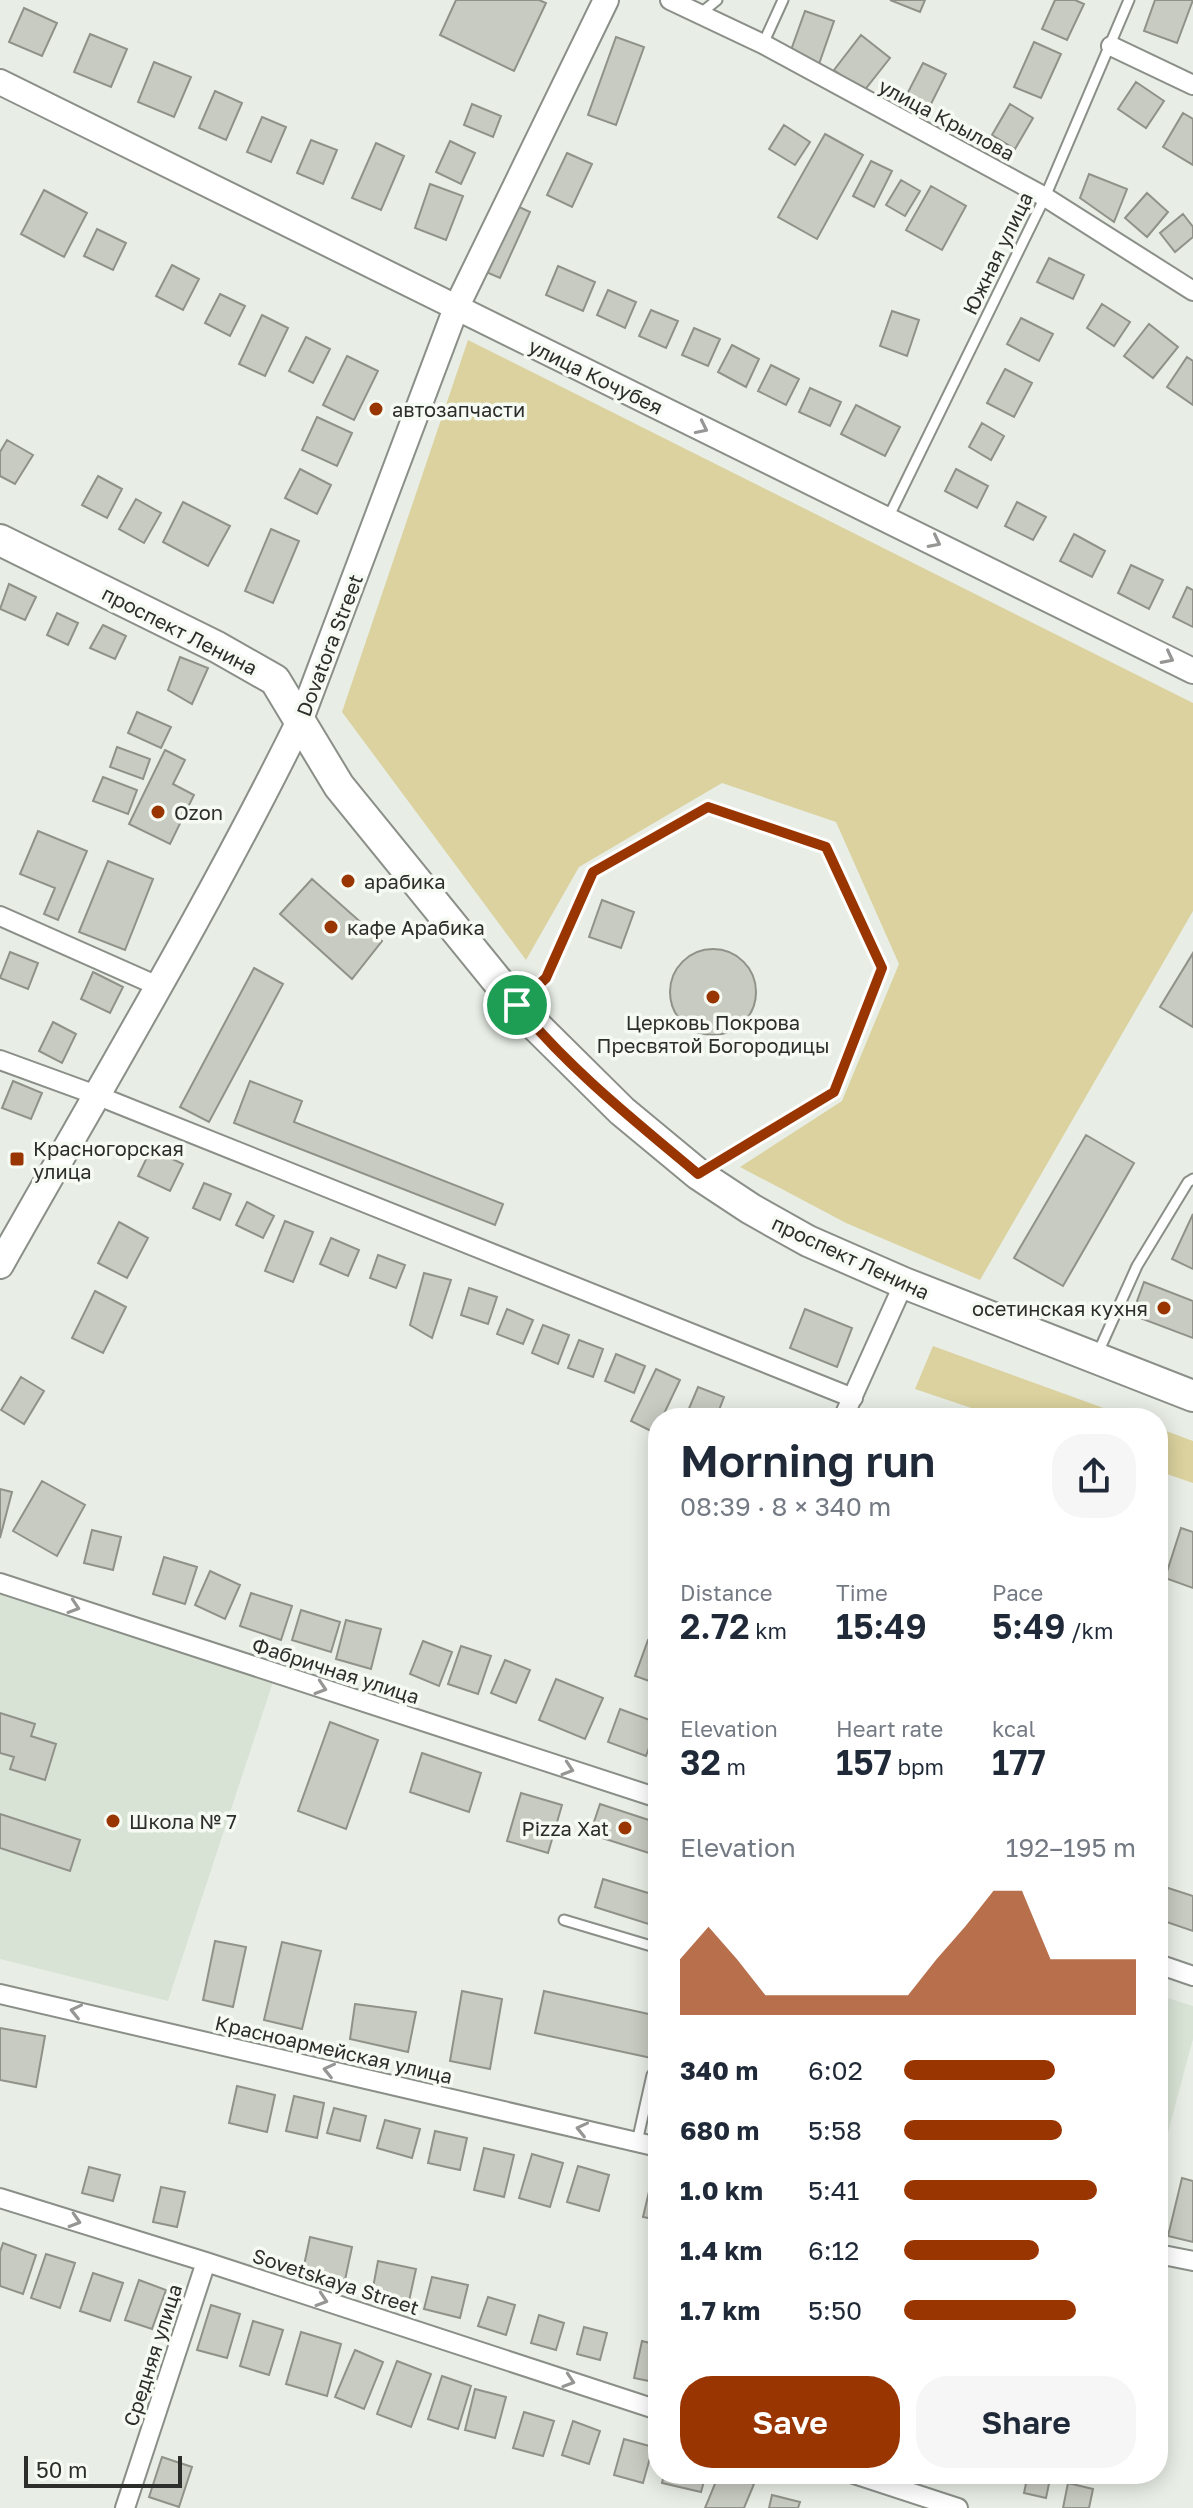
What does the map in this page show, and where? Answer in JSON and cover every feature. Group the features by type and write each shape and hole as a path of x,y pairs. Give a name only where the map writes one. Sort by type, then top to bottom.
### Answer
{"main road":[{"name":"проспект Ленина","path":"0,540 217,647 275,680 339,786 517,1005 568,1060 622,1111 698,1174 808,1241 904,1283 1193,1396"},
{"name":"Dovatora Street","path":"0,1265 160,987 301,719"}],"street":[{"name":"улица Крылова","path":"670,0 763,44 1045,197 1193,291"},
{"name":"Dovatora Street","path":"301,719 456,308 598,3"},
{"path":"1111,46 1193,85"},
{"name":"улица Кочубея","path":"0,82 1193,671"},
{"path":"0,916 160,987"},
{"path":"0,1060 96,1095 853,1398"},
{"path":"848,1408 904,1283"},
{"name":"Фабричная улица","path":"0,1583 648,1795"},
{"path":"1168,1967 1193,1976"},
{"name":"Красноармейская улица","path":"0,1994 648,2145"},
{"name":"Sovetskaya Street","path":"0,2198 648,2407"},
{"path":"1168,2256 1193,2261"},
{"name":"Средняя улица","path":"125,2508 206,2262"},
{"path":"885,2484 958,2508"}],"lane":[{"path":"701,13 717,0"},
{"path":"763,44 783,0"},
{"name":"Южная улица","path":"888,518 1045,197 1129,0"},
{"path":"517,1005 546,978 593,872 708,807 826,847 882,968 834,1092 698,1174"},
{"path":"1095,1358 1137,1266 1188,1182 1193,1179"},
{"path":"564,1920 648,1945"},
{"path":"637,2142 648,2093"}],"shaded area":[{"path":"468,340 1193,703 1193,911 980,1280 846,1223 740,1167 842,1101 899,964 836,822 722,783 579,867 526,960 342,712"},
{"path":"933,1346 1104,1408 971,1408 915,1389"},
{"path":"1168,1432 1193,1441 1193,1483 1168,1474"},
{"name":"Школа № 7","path":"0,1592 273,1682 168,2001 0,1959"},
{"path":"1168,1998 1193,2006 1193,2039 1168,2133"}],"building":[{"path":"456,0 539,0 546,3 514,71 440,35"},
{"path":"890,0 925,0 920,12"},
{"path":"1055,0 1075,0 1084,4 1067,40 1042,29"},
{"path":"1155,0 1193,0 1177,43 1144,31"},
{"path":"24,8 57,23 42,56 9,42"},
{"path":"805,11 834,21 819,64 790,53"},
{"path":"90,34 127,49 111,87 74,72"},
{"path":"861,35 890,58 863,92 834,70"},
{"path":"616,37 644,47 616,125 588,115"},
{"path":"1034,42 1061,54 1041,98 1014,87"},
{"path":"154,62 191,77 174,117 138,102"},
{"path":"923,63 946,74 926,114 903,102"},
{"path":"1136,82 1164,101 1146,128 1118,109"},
{"path":"215,91 242,103 226,140 199,128"},
{"path":"472,104 501,116 493,137 464,125"},
{"path":"1010,104 1033,118 1015,149 992,135"},
{"path":"1183,113 1193,119 1193,165 1163,147"},
{"path":"262,117 286,127 271,162 247,152"},
{"path":"784,125 810,142 795,165 769,149"},
{"path":"825,134 863,155 817,239 778,217"},
{"path":"311,140 337,150 323,184 297,173"},
{"path":"450,141 475,153 461,184 436,172"},
{"path":"376,143 404,156 381,210 352,198"},
{"path":"567,153 592,164 572,207 547,195"},
{"path":"871,161 892,171 874,207 853,196"},
{"path":"1089,174 1127,189 1114,222 1080,198"},
{"path":"901,180 920,191 905,216 886,205"},
{"path":"430,184 463,196 446,240 415,228"},
{"path":"931,186 966,206 942,250 906,230"},
{"path":"44,190 87,213 64,257 21,234"},
{"path":"1147,193 1168,212 1147,237 1125,218"},
{"path":"517,206 530,212 500,278 486,272"},
{"path":"1183,214 1193,227 1193,237 1175,252 1160,233"},
{"path":"97,229 126,243 113,270 84,256"},
{"path":"1049,258 1084,275 1073,299 1037,282"},
{"path":"172,265 199,279 183,310 156,296"},
{"path":"558,266 595,282 583,311 546,295"},
{"path":"608,290 636,302 625,328 597,315"},
{"path":"220,294 245,306 230,336 205,323"},
{"path":"1102,304 1130,322 1114,346 1087,328"},
{"path":"651,310 678,321 666,348 639,336"},
{"path":"892,311 919,320 907,356 880,346"},
{"path":"262,315 288,328 265,376 239,364"},
{"path":"1021,318 1053,334 1039,361 1007,344"},
{"path":"1149,324 1178,347 1153,378 1124,356"},
{"path":"694,328 720,339 708,366 682,355"},
{"path":"306,337 330,349 313,383 289,371"},
{"path":"732,345 759,359 746,387 718,372"},
{"path":"347,356 378,371 354,420 323,405"},
{"path":"1187,357 1193,361 1193,405 1167,387"},
{"path":"771,365 799,379 786,405 758,391"},
{"path":"1005,369 1032,383 1014,417 987,403"},
{"path":"810,388 841,402 830,426 799,412"},
{"path":"856,405 900,427 885,456 841,434"},
{"path":"317,417 352,433 337,466 302,450"},
{"path":"982,423 1004,436 991,460 969,447"},
{"path":"7,440 33,455 15,484 0,476 0,452"},
{"path":"300,469 331,485 317,514 285,498"},
{"path":"956,469 988,486 977,508 945,491"},
{"path":"98,476 122,489 107,518 82,505"},
{"path":"136,499 161,513 144,543 119,529"},
{"path":"183,502 230,526 208,566 163,542"},
{"path":"1017,502 1046,517 1033,540 1005,526"},
{"path":"271,529 299,541 273,603 245,591"},
{"path":"1074,534 1105,551 1092,577 1060,561"},
{"path":"1131,565 1163,580 1149,609 1118,593"},
{"path":"9,584 36,597 25,620 0,609"},
{"path":"1187,587 1193,590 1193,627 1173,617"},
{"path":"57,613 78,623 68,645 47,635"},
{"path":"103,625 126,636 115,659 90,648"},
{"path":"180,657 208,668 192,704 168,690"},
{"path":"137,712 171,727 161,748 128,733"},
{"path":"117,747 150,759 143,779 110,767"},
{"path":"165,750 185,760 173,784 194,795 170,844 129,824"},
{"path":"103,777 137,790 128,814 93,801"},
{"path":"38,831 87,851 58,920 44,914 55,888 20,874"},
{"path":"108,861 153,879 125,950 79,932"},
{"name":"кафе Арабика","path":"312,879 382,941 352,979 280,914"},
{"path":"602,900 634,912 621,948 589,937"},
{"name":"Церковь Покрова Пресвятой Богородицы","path":"713,949 729,953 743,962 752,976 756,992 752,1008 743,1022 729,1031 713,1035 697,1031 683,1022 674,1008 670,992 674,976 683,962 697,953"},
{"path":"10,952 38,963 28,989 0,978"},
{"path":"1193,953 1193,1027 1160,1007"},
{"path":"254,968 283,984 209,1122 180,1107"},
{"path":"93,972 123,987 110,1013 81,999"},
{"path":"53,1022 76,1034 62,1063 39,1051"},
{"path":"13,1081 42,1093 31,1119 2,1108"},
{"path":"250,1081 302,1101 294,1122 503,1204 495,1225 234,1123"},
{"path":"1086,1135 1134,1163 1063,1286 1014,1258"},
{"path":"151,1149 183,1164 170,1191 138,1176"},
{"path":"204,1183 231,1194 220,1220 193,1208"},
{"path":"247,1202 274,1216 263,1238 236,1225"},
{"path":"1193,1214 1193,1269 1172,1259"},
{"path":"285,1221 313,1232 293,1282 265,1271"},
{"path":"119,1222 148,1238 127,1278 98,1263"},
{"path":"331,1238 359,1250 348,1276 320,1264"},
{"path":"378,1255 405,1265 396,1288 370,1278"},
{"path":"424,1273 451,1280 432,1338 410,1325"},
{"name":"осетинская кухня","path":"1144,1282 1193,1301 1193,1338 1132,1315"},
{"path":"469,1288 497,1297 488,1324 461,1315"},
{"path":"95,1291 126,1307 103,1353 72,1338"},
{"path":"507,1309 533,1320 523,1344 497,1334"},
{"path":"805,1309 852,1328 837,1367 790,1348"},
{"path":"543,1325 569,1335 558,1364 532,1353"},
{"path":"579,1340 603,1349 593,1377 568,1368"},
{"path":"616,1354 645,1366 634,1393 605,1381"},
{"path":"656,1369 680,1380 667,1408 648,1408 648,1430 631,1421"},
{"path":"21,1377 44,1391 24,1424 1,1410"},
{"path":"698,1387 724,1397 720,1408 689,1408"},
{"path":"42,1481 85,1505 57,1556 13,1531"},
{"path":"0,1489 12,1492 0,1538"},
{"path":"1181,1528 1193,1532 1193,1588 1168,1579 1168,1569"},
{"path":"92,1530 121,1537 113,1570 84,1563"},
{"path":"164,1557 197,1567 185,1604 153,1594"},
{"path":"210,1571 240,1585 225,1619 195,1605"},
{"path":"251,1593 292,1606 281,1640 240,1626"},
{"path":"301,1610 340,1622 331,1652 292,1640"},
{"path":"346,1620 381,1629 371,1669 336,1659"},
{"path":"648,1640 648,1681 635,1676"},
{"path":"423,1641 452,1652 439,1686 410,1674"},
{"path":"461,1646 491,1656 478,1694 448,1684"},
{"path":"505,1660 530,1670 516,1703 491,1693"},
{"path":"556,1679 603,1698 585,1739 539,1720"},
{"path":"620,1709 648,1719 646,1756 608,1742"},
{"path":"0,1713 35,1724 31,1736 56,1744 45,1780 10,1769 14,1757 0,1753"},
{"path":"330,1722 378,1740 346,1829 298,1811"},
{"path":"422,1753 481,1773 469,1812 410,1792"},
{"path":"521,1793 562,1805 548,1853 507,1841"},
{"name":"Pizza Xat","path":"600,1804 648,1820 648,1853 590,1834"},
{"path":"0,1814 80,1840 70,1871 0,1848"},
{"path":"603,1879 648,1893 648,1924 595,1907"},
{"path":"1168,1888 1193,1896 1193,1931 1168,1922"},
{"path":"215,1941 246,1947 233,2007 203,2000"},
{"path":"282,1942 321,1951 302,2029 264,2020"},
{"path":"462,1991 502,1999 490,2069 450,2061"},
{"path":"544,1991 648,2014 648,2057 535,2033"},
{"path":"355,2004 416,2012 408,2052 350,2039"},
{"path":"0,2028 45,2036 36,2087 0,2080"},
{"path":"237,2086 275,2095 267,2132 229,2123"},
{"path":"294,2096 324,2103 317,2138 286,2131"},
{"path":"334,2108 366,2116 360,2141 327,2133"},
{"path":"385,2120 420,2129 412,2158 377,2148"},
{"path":"435,2131 467,2138 460,2170 428,2163"},
{"path":"484,2148 514,2155 504,2197 474,2190"},
{"path":"532,2154 563,2163 550,2207 519,2198"},
{"path":"578,2166 609,2175 599,2211 567,2202"},
{"path":"89,2167 120,2175 113,2201 82,2193"},
{"path":"1182,2178 1193,2181 1193,2242 1168,2236"},
{"path":"161,2187 185,2192 177,2227 153,2222"},
{"path":"648,2196 648,2218 643,2217"},
{"path":"310,2237 352,2247 345,2280 303,2270"},
{"path":"3,2243 36,2255 23,2294 0,2286"},
{"path":"46,2254 75,2263 60,2308 31,2298"},
{"path":"378,2261 416,2269 409,2301 372,2293"},
{"path":"93,2273 123,2283 110,2321 80,2311"},
{"path":"432,2277 468,2285 460,2318 424,2309"},
{"path":"139,2280 166,2290 152,2329 125,2320"},
{"path":"488,2297 515,2305 506,2335 478,2326"},
{"path":"211,2305 240,2314 227,2358 197,2350"},
{"path":"539,2315 564,2323 556,2350 531,2343"},
{"path":"253,2321 283,2330 269,2375 240,2366"},
{"path":"584,2327 607,2333 600,2360 577,2354"},
{"path":"301,2332 341,2344 327,2396 286,2384"},
{"path":"642,2341 648,2342 648,2381 634,2378"},
{"path":"355,2350 383,2362 364,2409 335,2397"},
{"path":"397,2361 431,2374 411,2427 377,2414"},
{"path":"442,2376 471,2386 458,2429 428,2419"},
{"path":"475,2389 506,2397 495,2438 465,2430"},
{"path":"524,2412 554,2421 543,2456 513,2448"},
{"path":"573,2421 600,2431 589,2464 562,2455"},
{"path":"624,2439 648,2446 648,2465 643,2483 614,2475"},
{"path":"162,2457 192,2467 179,2507 149,2497"},
{"path":"666,2484 703,2484 701,2492"},
{"path":"715,2484 754,2484 744,2508 705,2508"},
{"path":"1026,2484 1049,2484 1046,2498 1024,2493"},
{"path":"1068,2484 1093,2489 1089,2508 1063,2508"},
{"path":"772,2495 800,2502 798,2508 769,2508"}],"place":[{"name":"автозапчасти","path":"376,409"},
{"name":"Ozon","path":"158,812"},
{"name":"арабика","path":"348,881"},
{"name":"кафе Арабика","path":"331,927"},
{"name":"Церковь Покрова Пресвятой Богородицы","path":"713,997"},
{"name":"Красногорская улица","path":"17,1159"},
{"name":"осетинская кухня","path":"1164,1308"},
{"name":"Школа № 7","path":"113,1821"},
{"name":"Pizza Xat","path":"625,1828"}],"route":[{"path":"708,807 826,847 882,968 834,1092 698,1174 622,1111 568,1060 517,1005 546,978 593,872 708,807"}]}
